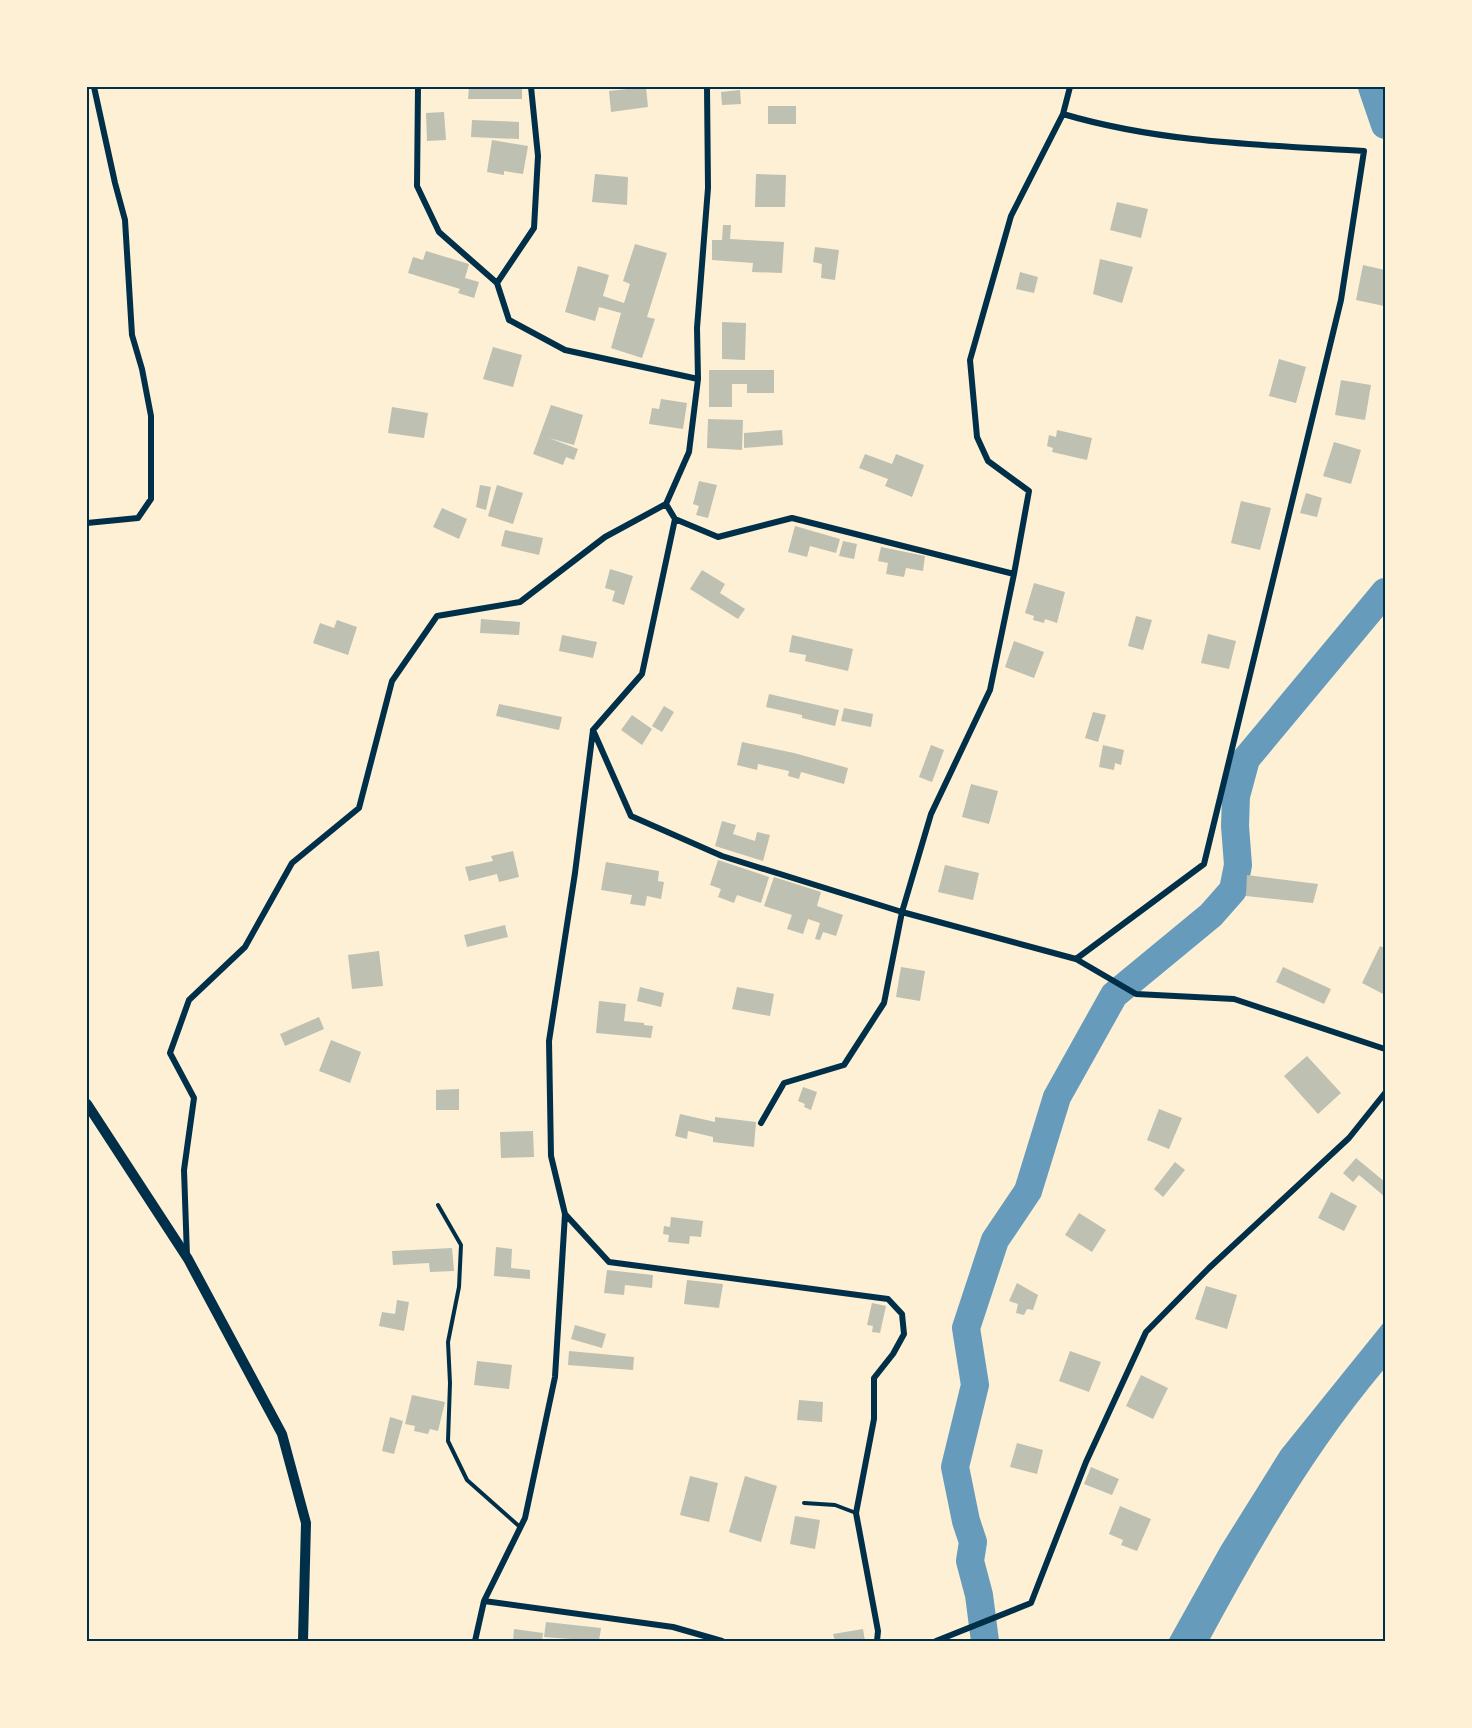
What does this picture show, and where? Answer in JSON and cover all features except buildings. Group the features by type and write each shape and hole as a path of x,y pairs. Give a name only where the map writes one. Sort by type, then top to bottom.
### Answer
{"street":[{"path":"87,523 138,518 151,499 151,417 142,369 132,335 125,220 94,87"},
{"path":"418,87 417,186 439,232 497,283 509,320 565,350 698,379"},
{"path":"497,283 534,228 538,156 531,87"},
{"path":"188,1259 184,1170 194,1098 171,1053 189,1000 245,947 292,863 359,808 392,681 437,616 520,602 605,537 666,504 688,452 698,379 697,328 708,188 706,87"},
{"path":"762,1123 784,1083 844,1065 884,1003 902,912 930,814 990,690 1029,491 988,461 977,436 970,360 1011,216 1063,114 1070,87"},
{"path":"1063,114 1100,125 1208,142 1364,151 1341,300 1204,864 1076,959"},
{"path":"666,504 675,519 718,537 792,518 1014,574"},
{"path":"475,1641 484,1601 525,1518 555,1377 565,1214 551,1156 549,1041 575,873 593,730 642,674 675,519"},
{"path":"593,730 631,816 722,856 902,912 1076,959 1136,994 1234,999 1385,1049"},
{"path":"936,1641 1031,1603 1086,1462 1146,1332 1209,1268 1349,1138 1385,1092"},
{"path":"87,1104 188,1259 282,1434 306,1522 303,1641"},
{"path":"565,1214 609,1262 888,1299 902,1314 904,1334 893,1354 874,1378 874,1419 856,1513 878,1631 877,1641"},
{"path":"484,1601 673,1627 722,1641"}],"lane":[{"path":"438,1205 461,1245 459,1287 447,1342 450,1383 448,1441 467,1480 521,1528"},
{"path":"804,1503 835,1505 856,1513"}],"water":[{"path":"1385,1321 1385,1368 1335,1432 1290,1500 1209,1641 1168,1641 1221,1546 1281,1450"}],"waterway":[{"path":"1372,87 1385,125"},
{"path":"985,1641 979,1595 970,1561 973,1542 966,1521 955,1467 975,1385 966,1328 995,1240 1028,1191 1057,1097 1114,995 1211,915 1233,890 1238,865 1235,826 1236,796 1246,759 1385,592"}]}
